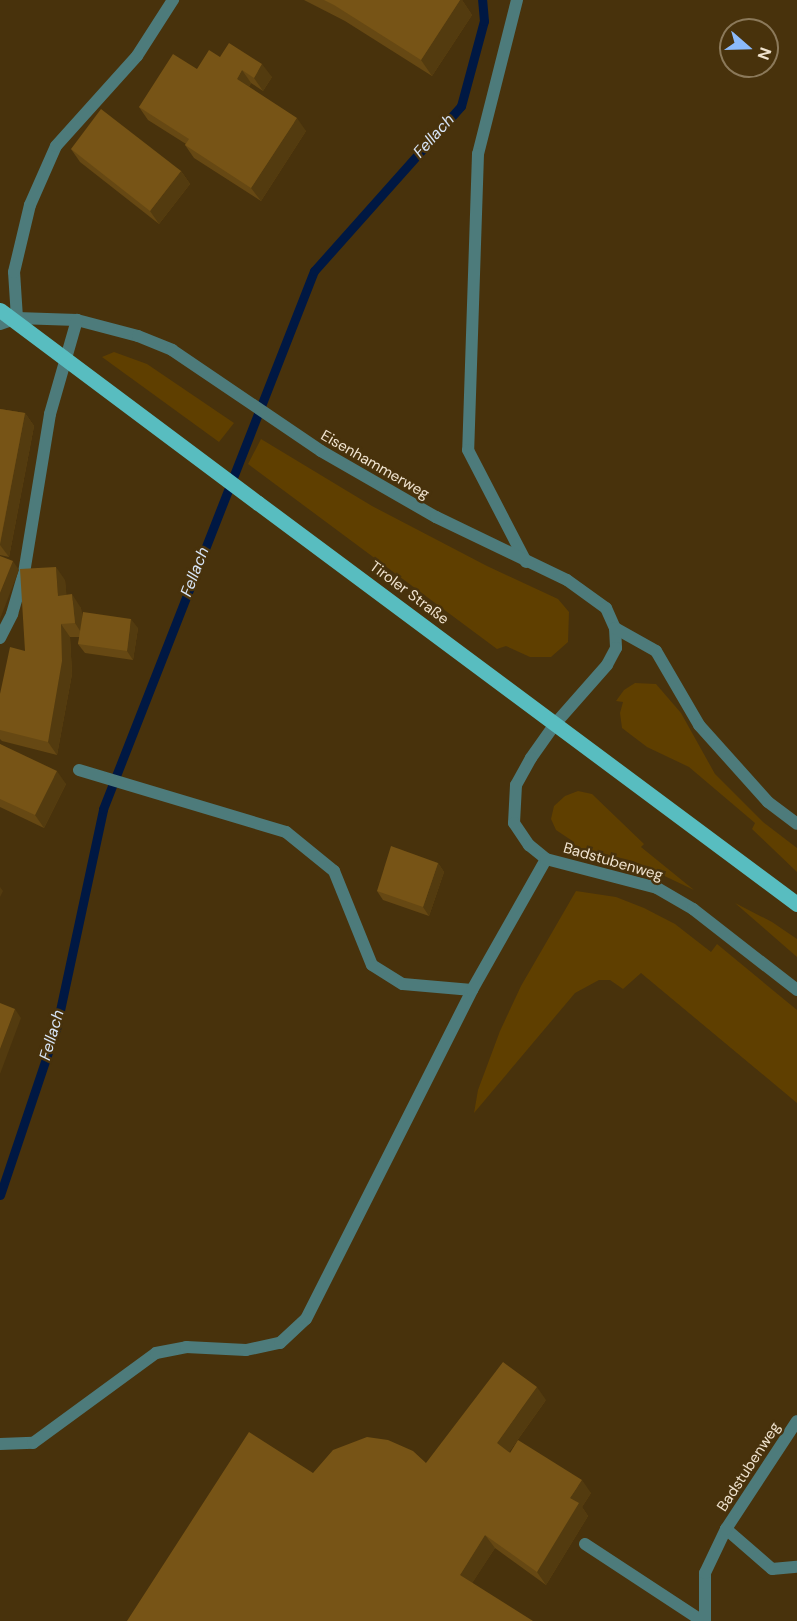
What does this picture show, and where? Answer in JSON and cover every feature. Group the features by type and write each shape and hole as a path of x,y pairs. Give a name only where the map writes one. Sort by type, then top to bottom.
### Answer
{"main road":[{"name":"Tiroler Straße","path":"0,310 797,904"}],"street":[{"path":"17,318 14,272 30,205 56,146 137,56 173,0"},
{"path":"518,0 478,154 468,450 526,562"},
{"name":"Eisenhammerweg","path":"0,324 17,318 77,320 138,336 172,350 274,422 373,482 526,562 567,580 606,608 615,628"},
{"path":"0,638 12,614 24,573 50,414 77,320"},
{"path":"555,724 607,665 616,648 615,628"},
{"path":"615,628 656,651 699,725 768,802 797,824"},
{"name":"Badstubenweg","path":"555,724 516,785 514,823 529,846 546,859 657,888 693,909 797,990"},
{"path":"79,770 286,832 334,871 372,965 403,984 472,990"},
{"path":"0,1444 33,1443 156,1353 186,1347 246,1350 280,1343 306,1319 472,990 546,859"},
{"name":"Badstubenweg","path":"704,1621 705,1573 726,1529 797,1421"},
{"name":"Badstubenweg","path":"726,1529 771,1569 797,1567"},
{"path":"585,1544 704,1621"}],"shaded area":[{"path":"114,352 147,364 234,423 219,442 102,357"},
{"path":"261,439 372,506 487,566 558,599 569,612 568,642 551,657 530,657 506,646 497,649 248,464"},
{"path":"635,683 656,684 681,713 715,774 763,822 797,848 797,872 752,829 755,823 689,767 647,747 622,728 620,713 623,702 616,701 624,690"},
{"path":"578,791 592,794 644,844 641,847 694,890 633,861 573,846 574,842 556,830 551,819 554,806 565,796"},
{"path":"576,891 616,897 644,908 675,924 711,952 717,944 797,1010 797,1103 641,973 623,989 610,980 599,980 575,993 474,1113 478,1090 500,1031 521,986"},
{"path":"735,903 772,922 797,939 797,957"}],"building":[{"path":"324,0 460,0 421,60"},
{"path":"229,43 262,64 254,78 242,70 237,79 297,118 251,188 185,145 189,139 139,107 173,54 197,69 209,50 220,57"},
{"path":"101,109 181,171 150,211 71,149"},
{"path":"0,409 25,413 0,543"},
{"path":"0,556 13,561 0,593"},
{"path":"56,567 58,596 72,594 75,623 61,624 62,661 48,742 0,730 0,694 10,647 25,651 20,569"},
{"path":"83,612 131,619 127,651 78,644"},
{"path":"0,744 57,771 35,815 0,799"},
{"path":"391,846 438,863 423,907 377,891"},
{"path":"0,1003 15,1009 0,1049"},
{"path":"503,1362 537,1387 497,1443 510,1453 518,1440 582,1480 570,1498 579,1503 537,1572 485,1535 460,1575 533,1621 127,1621 249,1432 313,1473 333,1450 367,1437 388,1440 413,1451 426,1463"}],"waterway":[{"name":"Fellach","path":"0,1195 56,1029 103,809 314,271 461,106 484,21 482,0"}]}
